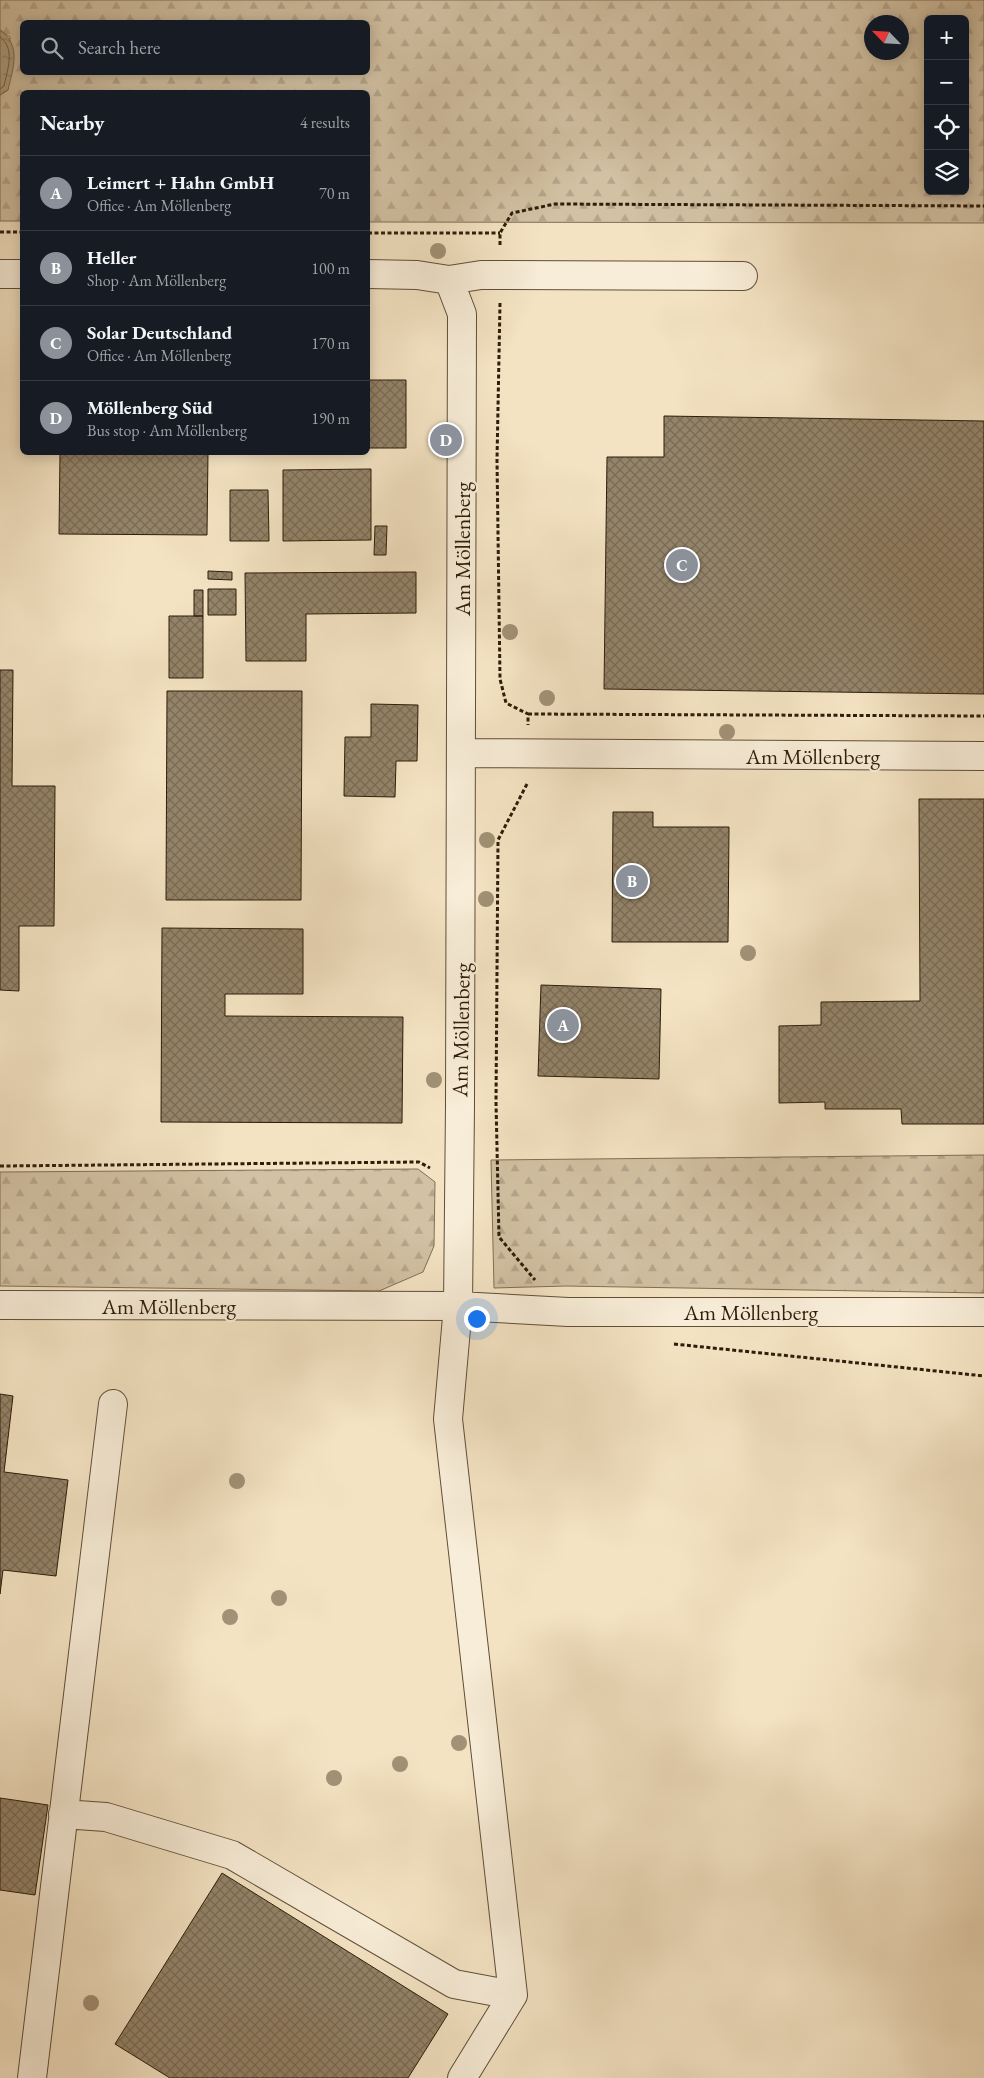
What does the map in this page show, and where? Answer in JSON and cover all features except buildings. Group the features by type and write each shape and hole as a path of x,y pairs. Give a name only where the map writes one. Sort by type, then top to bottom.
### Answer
{"street":[{"path":"0,274 20,274"},
{"path":"370,274 417,274 450,280 481,275 743,276"},
{"name":"Am Möllenberg","path":"450,280 462,314 463,754 458,1306"},
{"name":"Am Möllenberg","path":"463,754 984,756"},
{"name":"Am Möllenberg","path":"0,1305 458,1306 568,1312 984,1312"},
{"path":"458,1306 448,1419 513,1996 462,2078"},
{"path":"32,2078 113,1404"},
{"path":"63,1814 106,1818 232,1855 454,1984 513,1996"}],"path":[{"path":"984,206 555,204 512,213 500,233 497,460 500,679 506,703 528,714 984,716"},
{"path":"0,232 20,232"},
{"path":"370,233 500,233"},
{"path":"528,714 528,784 498,840 496,1102 499,1237 528,1274 568,1312"},
{"path":"0,1166 419,1162 440,1174 459,1176"},
{"path":"667,1343 984,1376"}],"green space":[{"path":"0,0 984,0 984,223 370,222 370,90 20,90 20,221 0,221 0,95 8,90 10,37 0,30"},
{"path":"984,1155 984,1293 566,1286 494,1288 491,1160"},
{"path":"418,1169 435,1182 434,1246 423,1272 379,1291 0,1286 0,1172"}],"water":[{"path":"0,30 11,43 14,50 14,58 8,90 0,95"}],"place":[{"name":"Möllenberg Süd","path":"446,440"},
{"name":"Solar Deutschland","path":"682,565"},
{"name":"Heller","path":"632,881"},
{"name":"Leimert + Hahn GmbH","path":"563,1025"}]}
